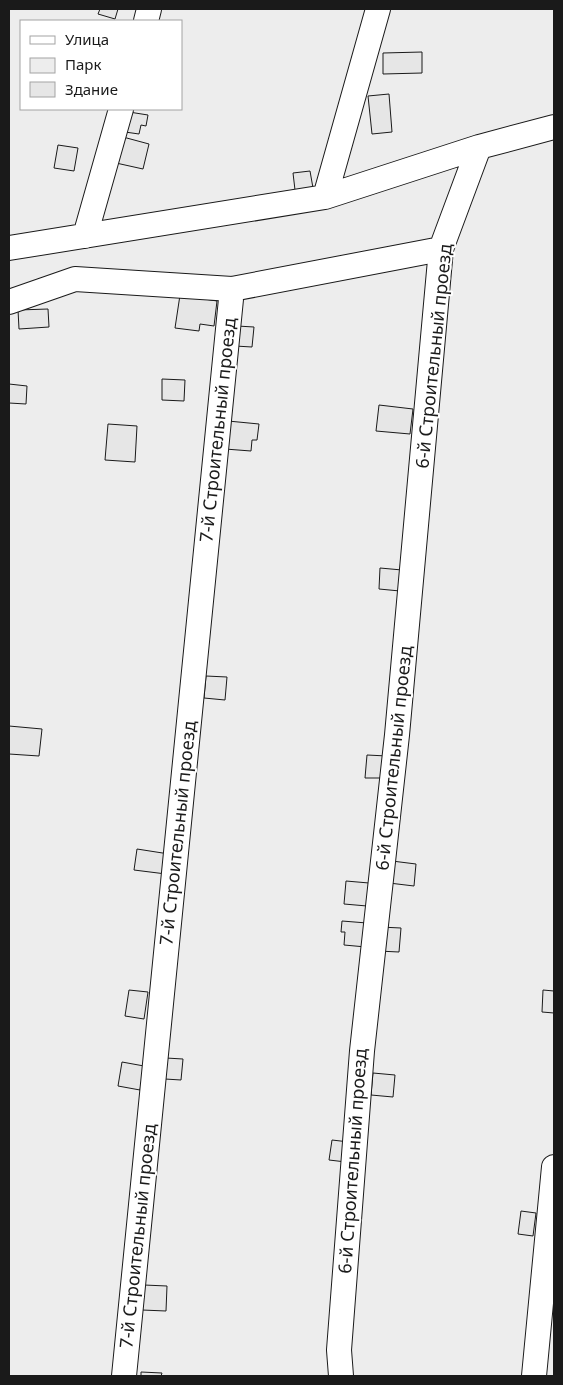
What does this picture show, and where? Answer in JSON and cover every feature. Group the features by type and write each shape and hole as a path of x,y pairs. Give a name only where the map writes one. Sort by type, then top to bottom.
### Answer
{"street":[{"path":"325,197 378,9"},
{"path":"85,236 121,110"},
{"path":"9,248 325,197 479,147 554,127"},
{"name":"6-й Строительный проезд","path":"341,1376 339,1350 362,1051 397,735 441,249 479,147"},
{"path":"9,302 75,279 232,289 441,249"},
{"name":"7-й Строительный проезд","path":"124,1376 232,289"},
{"path":"534,1376 554,1167"}],"green space":[{"path":"9,9 554,9 554,1376 9,1376"}],"building":[{"path":"100,9 118,9 115,19 98,14"},
{"path":"422,52 422,73 383,74 383,53"},
{"path":"389,94 392,132 372,134 368,96"},
{"path":"129,112 148,115 146,126 141,125 139,134 125,132"},
{"path":"123,137 149,144 143,169 116,163"},
{"path":"58,145 78,148 74,171 54,168"},
{"path":"310,171 313,188 295,190 293,173"},
{"path":"180,295 217,301 214,326 200,324 199,331 175,328"},
{"path":"48,309 49,327 19,329 18,310"},
{"path":"237,326 254,327 252,347 235,346"},
{"path":"162,379 185,380 184,401 162,400"},
{"path":"9,384 27,386 26,404 9,403"},
{"path":"379,405 413,409 410,434 376,431"},
{"path":"228,421 259,424 257,440 252,440 251,451 225,449"},
{"path":"108,424 137,426 135,462 105,460"},
{"path":"380,568 402,570 400,591 379,589"},
{"path":"206,676 227,677 225,700 204,698"},
{"path":"9,726 42,729 39,756 9,754"},
{"path":"367,755 387,756 386,778 365,778"},
{"path":"137,849 169,854 166,874 134,870"},
{"path":"392,861 416,864 414,886 389,883"},
{"path":"346,881 369,883 367,906 344,904"},
{"path":"342,921 367,923 366,947 344,945 345,932 341,932"},
{"path":"380,927 401,928 399,952 378,951"},
{"path":"129,990 148,992 144,1019 125,1016"},
{"path":"543,990 554,991 554,1013 542,1012"},
{"path":"166,1058 183,1059 181,1080 165,1079"},
{"path":"122,1062 144,1066 140,1090 118,1086"},
{"path":"373,1073 395,1075 393,1097 371,1095"},
{"path":"332,1140 349,1142 346,1162 329,1160"},
{"path":"521,1211 536,1213 533,1236 518,1234"},
{"path":"144,1285 167,1286 166,1311 142,1310"},
{"path":"141,1372 162,1373 161,1376 141,1376"}]}
